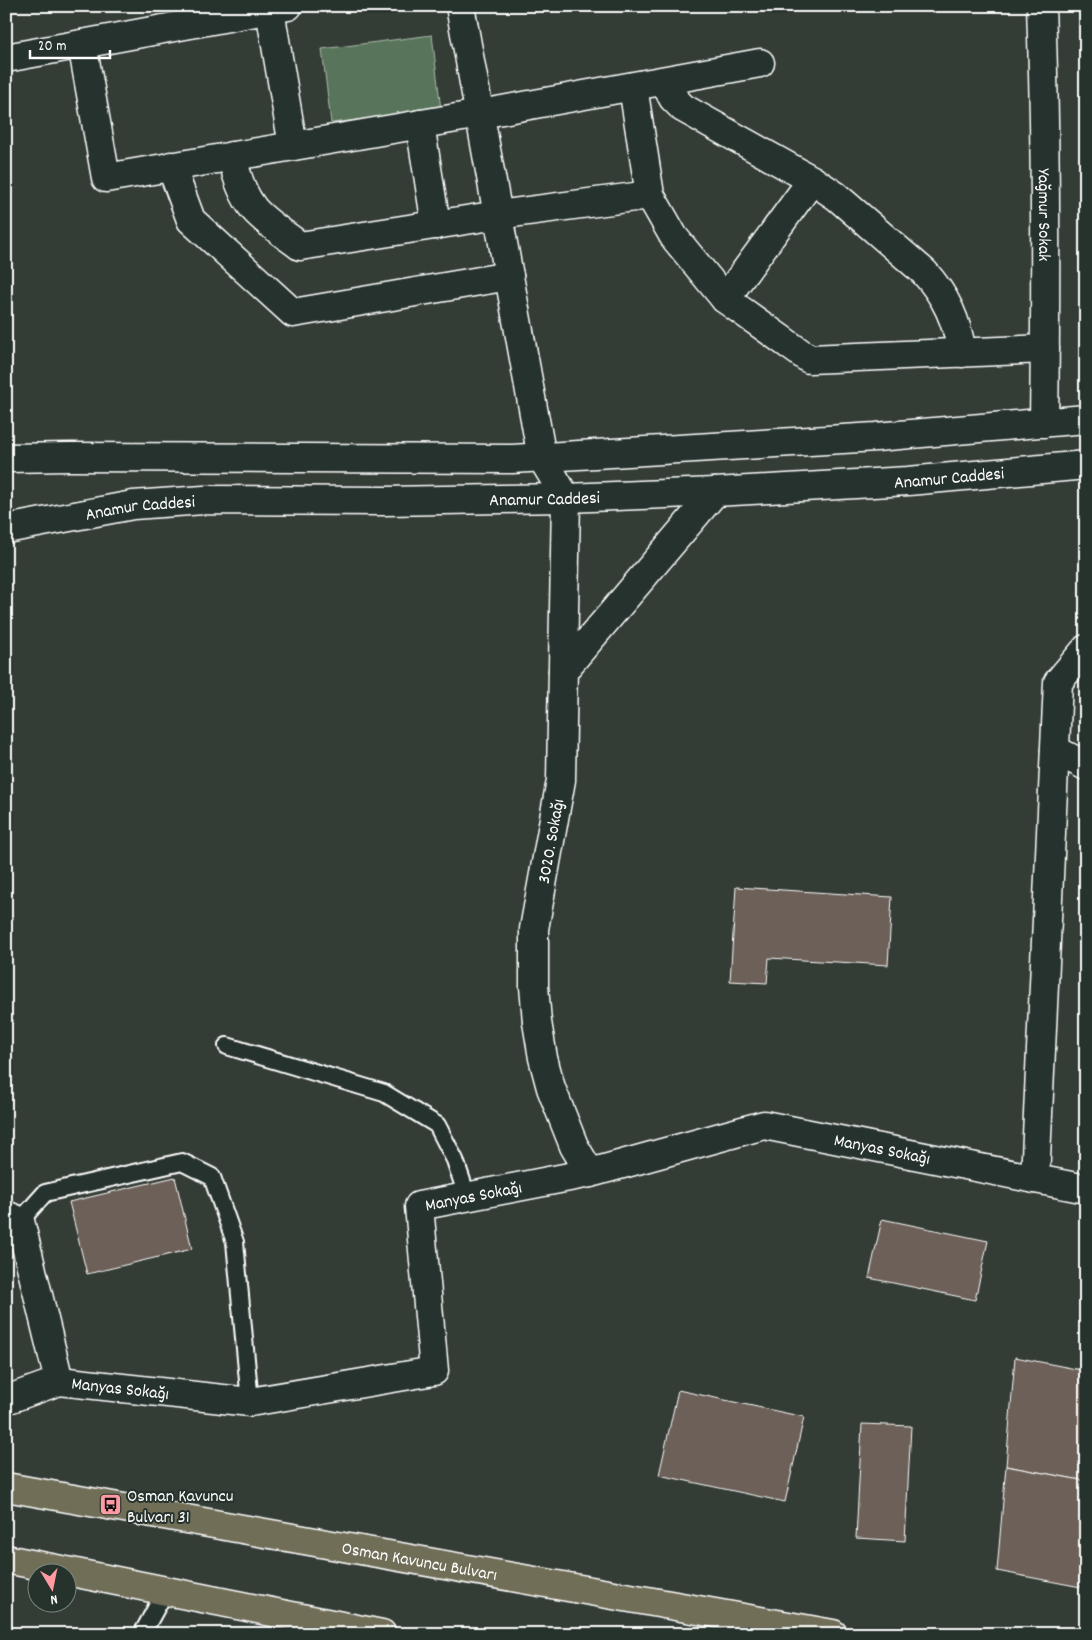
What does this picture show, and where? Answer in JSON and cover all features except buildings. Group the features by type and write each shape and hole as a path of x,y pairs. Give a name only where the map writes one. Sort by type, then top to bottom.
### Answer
{"highway":[{"name":"Osman Kavuncu Bulvarı","path":"6,1487 833,1634"},
{"path":"6,1559 370,1632"}],"street":[{"path":"460,6 542,458 566,498"},
{"name":"Yağmur Sokak","path":"1040,6 1045,142 1044,423"},
{"path":"6,58 279,8 293,146"},
{"path":"82,44 106,178 480,114 760,63"},
{"path":"664,81 673,98 683,108 812,180 836,196 924,272 935,284 952,313 959,332 962,353"},
{"path":"633,86 650,195 674,237 725,299 810,359 1045,349"},
{"path":"420,124 436,225"},
{"path":"232,156 243,190 255,210 300,246 650,195"},
{"path":"171,166 191,220 294,313 509,276"},
{"path":"725,299 812,180"},
{"path":"6,458 542,458 876,437 1086,420"},
{"name":"Anamur Caddesi","path":"6,529 133,505 204,500 385,501 566,498 715,492 908,480 1086,465"},
{"path":"563,671 715,492"},
{"name":"3020. Sokağı","path":"566,498 561,780 534,929 534,986 537,1022 543,1058 551,1088 564,1124 590,1173"},
{"path":"1035,1179 1058,682 1086,649"},
{"path":"1055,750 1086,766"},
{"name":"Manyas Sokağı","path":"6,1400 59,1381 250,1402 434,1371 418,1206 590,1173 764,1125 1086,1189"},
{"path":"13,1218 59,1381"}],"lane":[{"path":"227,1046 384,1093 437,1125 455,1160 467,1196"},
{"path":"13,1218 45,1193 182,1162 212,1177 235,1242 250,1402"},
{"path":"142,1634 166,1590"}],"green space":[{"path":"432,35 441,110 331,123 322,49"}],"place":[{"name":"Osman Kavuncu Bulvarı 31","path":"111,1505"}]}
